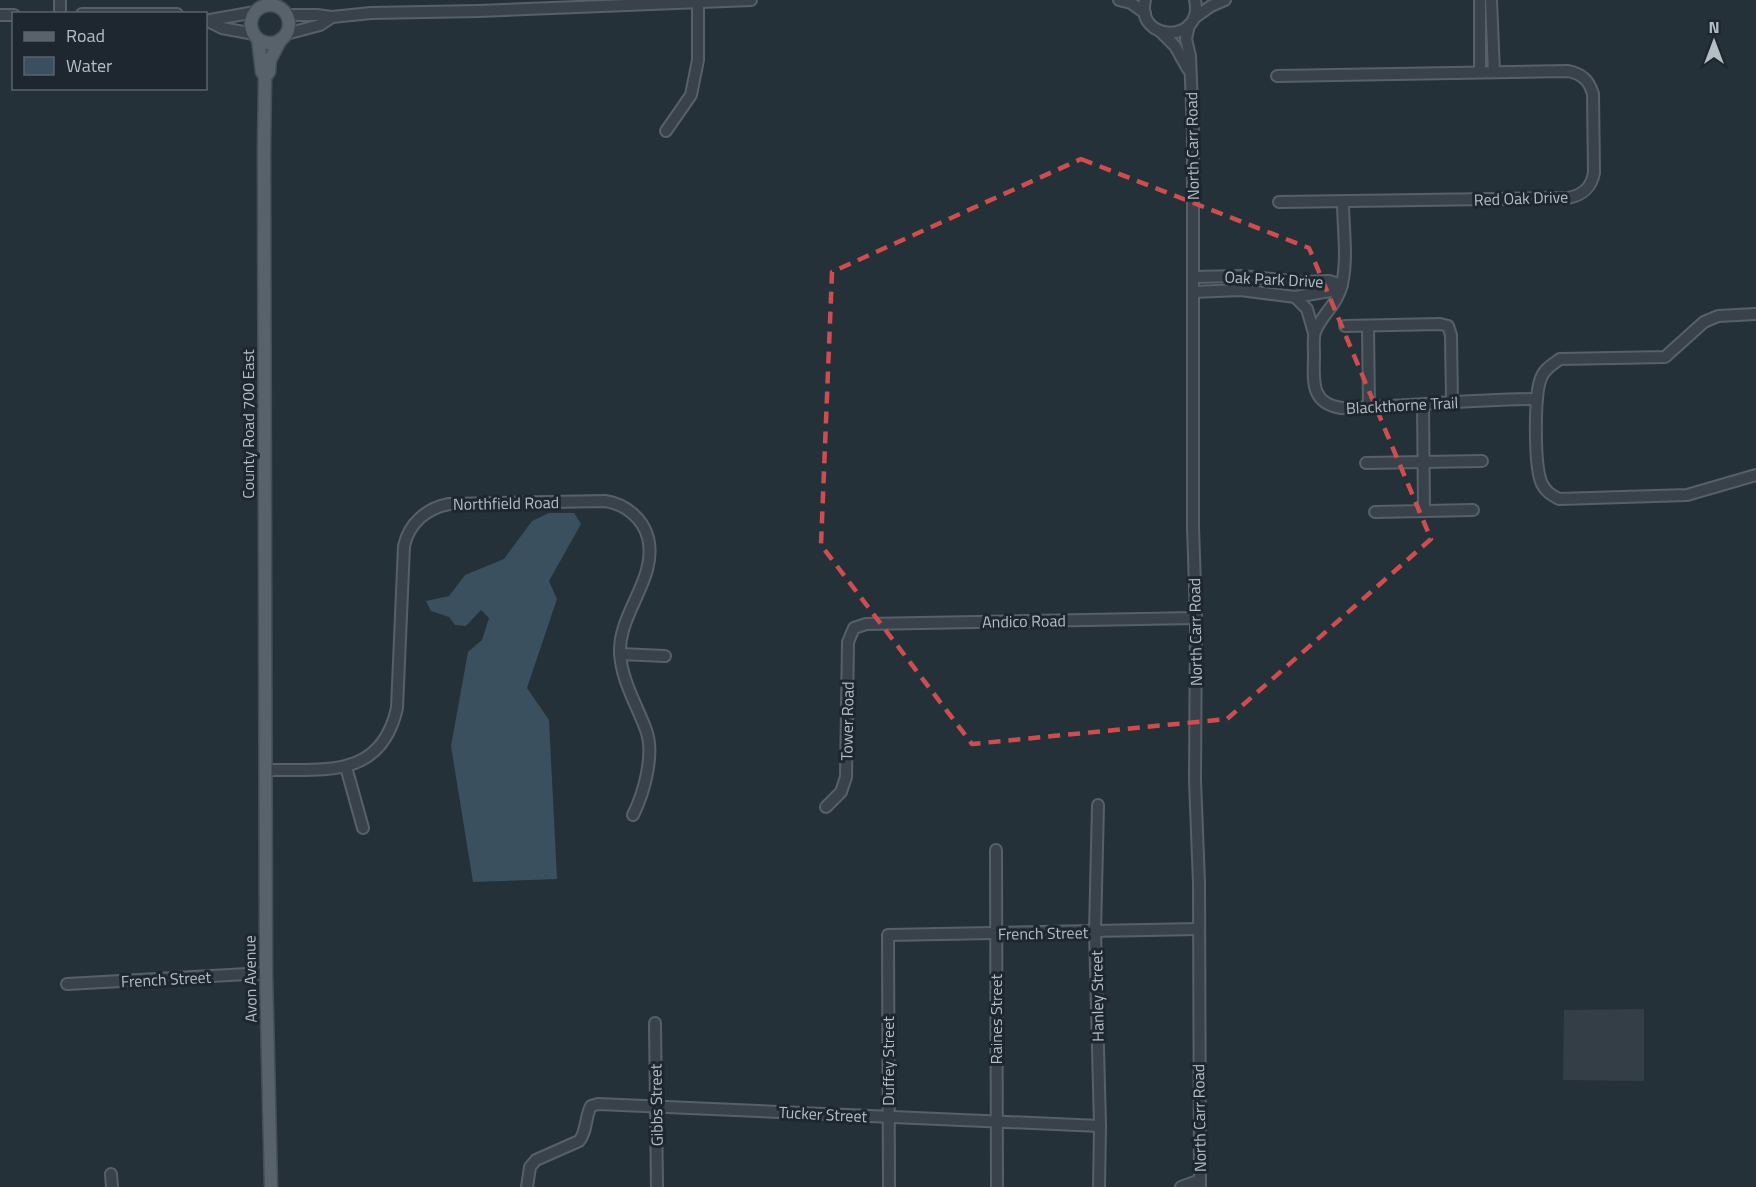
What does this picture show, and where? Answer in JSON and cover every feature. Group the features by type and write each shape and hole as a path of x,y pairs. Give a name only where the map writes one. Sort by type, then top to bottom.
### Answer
{"main road":[{"path":"272,5 284,8 289,22 284,37 270,43 256,37 251,23 259,7 272,5"},
{"name":"County Road 700 East","path":"256,37 262,72 265,77"},
{"name":"County Road 700 East","path":"265,770 265,77 270,60 284,37"},
{"name":"Avon Avenue","path":"265,770 266,974 271,1187"}],"street":[{"path":"284,8 332,17 371,13 751,0"},
{"path":"1119,0 1131,3 1144,13"},
{"path":"1144,13 1145,0"},
{"name":"North Carr Road","path":"1195,0 1196,11 1186,39 1191,77 1193,132 1193,527 1196,618 1200,1184"},
{"path":"1159,31 1175,33 1211,6 1225,0"},
{"path":"1480,0 1480,72"},
{"path":"1491,0 1494,72"},
{"path":"666,131 691,95 698,60 698,2"},
{"path":"208,20 259,7"},
{"name":"North Carr Road","path":"1144,13 1153,27 1181,55 1191,77"},
{"path":"284,37 320,25 332,17"},
{"path":"208,20 222,28 256,37"},
{"name":"Red Oak Drive","path":"1277,76 1568,71 1585,78 1593,94 1594,173 1592,182 1579,196 1279,202"},
{"path":"1314,333 1339,297 1342,285 1344,273 1343,202"},
{"name":"Oak Park Drive","path":"1193,277 1241,276 1301,282 1329,281 1342,285"},
{"name":"Oak Park Drive","path":"1193,292 1240,290 1295,297 1330,291 1342,285"},
{"name":"Oak Park Drive","path":"1295,297 1307,309 1314,333"},
{"path":"1756,314 1718,316 1704,322 1665,357 1560,359 1549,367 1541,378 1537,399 1537,469 1542,485 1559,499 1687,495 1756,475"},
{"path":"1345,326 1440,324 1448,326 1451,335 1452,403"},
{"path":"1368,326 1370,407"},
{"name":"Blackthorne Trail","path":"1314,333 1316,393 1323,402 1333,407 1537,399"},
{"path":"1423,405 1424,511"},
{"path":"1366,463 1482,461"},
{"name":"Northfield Road","path":"265,770 346,767 362,761 378,748 388,735 398,708 404,546 413,525 424,514 436,507 449,504 612,502 630,512 643,526 650,552 644,578 624,625 620,654 624,676 647,733 649,744 642,796 633,815"},
{"path":"1375,512 1473,510"},
{"name":"Andico Road","path":"852,630 866,624 1196,618"},
{"name":"Tower Road","path":"826,807 841,792 846,777 847,649 852,630"},
{"path":"620,654 665,656"},
{"path":"346,767 363,828"},
{"name":"Hanley Street","path":"1098,805 1095,931 1100,1126 1099,1187"},
{"name":"Raines Street","path":"996,850 997,1187"},
{"name":"French Street","path":"888,935 1198,929"},
{"name":"Duffey Street","path":"888,935 889,1187"},
{"name":"French Street","path":"67,984 266,974"},
{"name":"Gibbs Street","path":"655,1023 657,1187"},
{"name":"Tucker Street","path":"527,1187 530,1167 536,1160 583,1138 585,1121 591,1106 598,1104 1100,1126"},
{"path":"111,1174 112,1187"},
{"path":"1181,1187 1200,1184"}],"highlighted area":[{"path":"1081,159 1309,248 1431,539 1227,719 972,744 821,545 832,272"}],"shaded area":[{"path":"1644,1009 1644,1081 1563,1080 1564,1010"}],"water":[{"path":"549,513 574,513 581,524 549,581 557,599 527,688 549,720 557,879 473,882 451,746 468,652 482,640 489,618 481,610 466,626 455,625 449,617 431,611 426,601 449,596 465,575 504,559 532,521"}]}
